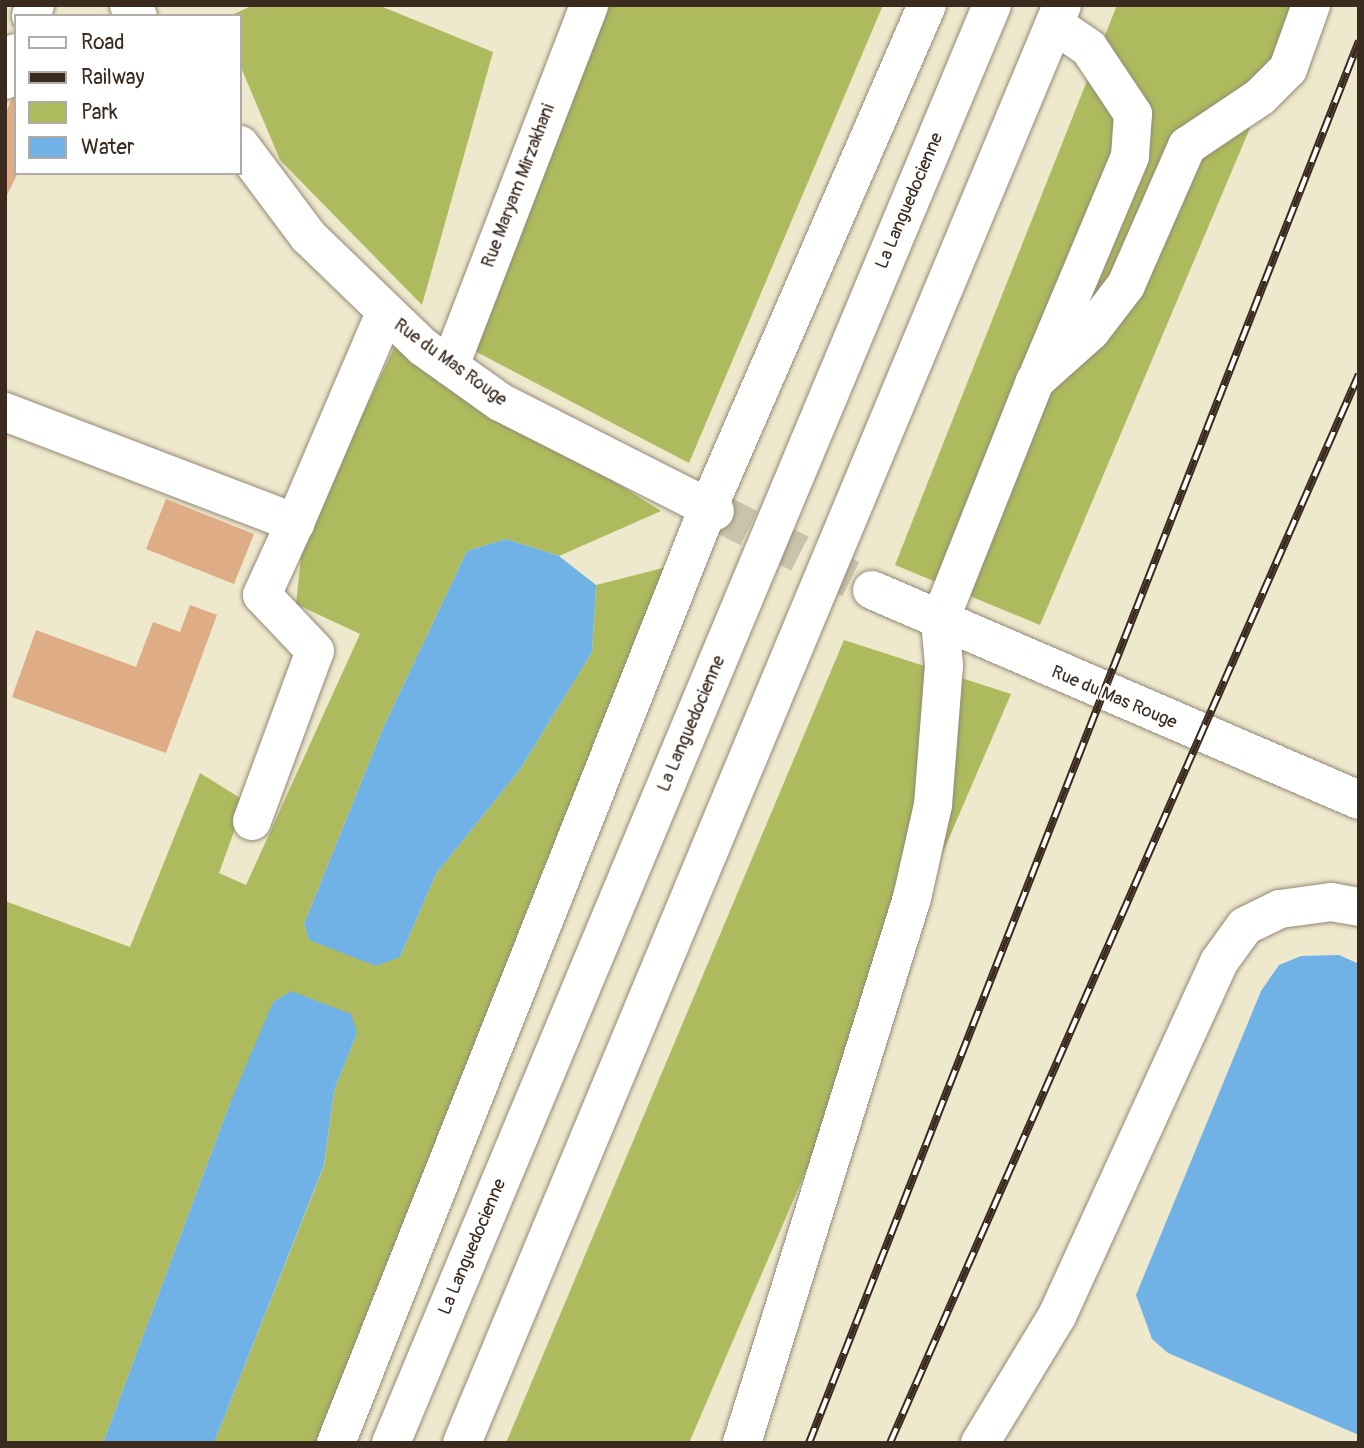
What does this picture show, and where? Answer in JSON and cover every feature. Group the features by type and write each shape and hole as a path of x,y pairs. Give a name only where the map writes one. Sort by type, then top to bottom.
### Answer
{"main road":[{"name":"Rue Maryam Mirzakhani","path":"450,366 589,5"},
{"path":"336,1443 712,509 927,5"},
{"name":"La Languedocienne","path":"391,1443 992,5"},
{"path":"1035,382 1091,331 1126,285 1187,146 1260,97 1288,69 1311,5"},
{"path":"462,1443 1058,15 1089,48 1133,114 1130,156 1035,382 940,620 944,665 933,804 912,898 742,1443"},
{"path":"5,80 14,58"},
{"name":"Rue du Mas Rouge","path":"242,148 308,236 384,315 450,366 500,402 712,509"},
{"path":"252,821 315,651 262,595 384,315"},
{"path":"5,412 295,523"},
{"name":"Rue du Mas Rouge","path":"872,590 1359,800"},
{"path":"980,1443 1057,1316 1219,962 1245,926 1280,909 1331,902 1359,907"}],"green space":[{"path":"254,5 378,5 493,52 422,305 280,160 242,70 242,14 234,14"},
{"path":"607,5 883,5 689,463 469,348"},
{"path":"1117,5 1302,5 1040,625 895,565"},
{"path":"396,344 661,511 559,556 506,539 467,551 383,728 304,924 309,940 400,957 436,874 521,768 592,652 596,585 667,567 323,1443 214,1443 324,1166 334,1091 357,1033 230,1103 103,1443 5,1443 5,901 130,947 200,773 245,801 219,873 246,885 360,634 296,604 303,539"},
{"path":"844,640 1011,694 689,1443 506,1443"}],"water":[{"path":"506,539 559,556 596,585 592,652 521,768 436,874 400,957 376,966 309,940 304,924 383,728 467,551"},
{"path":"1339,955 1359,964 1359,1435 1168,1353 1152,1339 1136,1295 1261,991 1279,965 1301,956"},
{"path":"291,991 351,1014 357,1033 334,1091 324,1165 214,1443 103,1443 230,1103 273,1002"}],"building":[{"path":"14,93 14,175 17,175 5,199 5,115"},
{"path":"166,499 254,534 234,584 146,549"},
{"path":"190,605 217,615 166,753 12,697 36,630 136,667 153,622 180,632"}],"tunnel":[{"path":"715,511 872,590"}],"railway":[{"path":"809,1443 1359,41"},
{"path":"890,1443 1359,374"}]}
